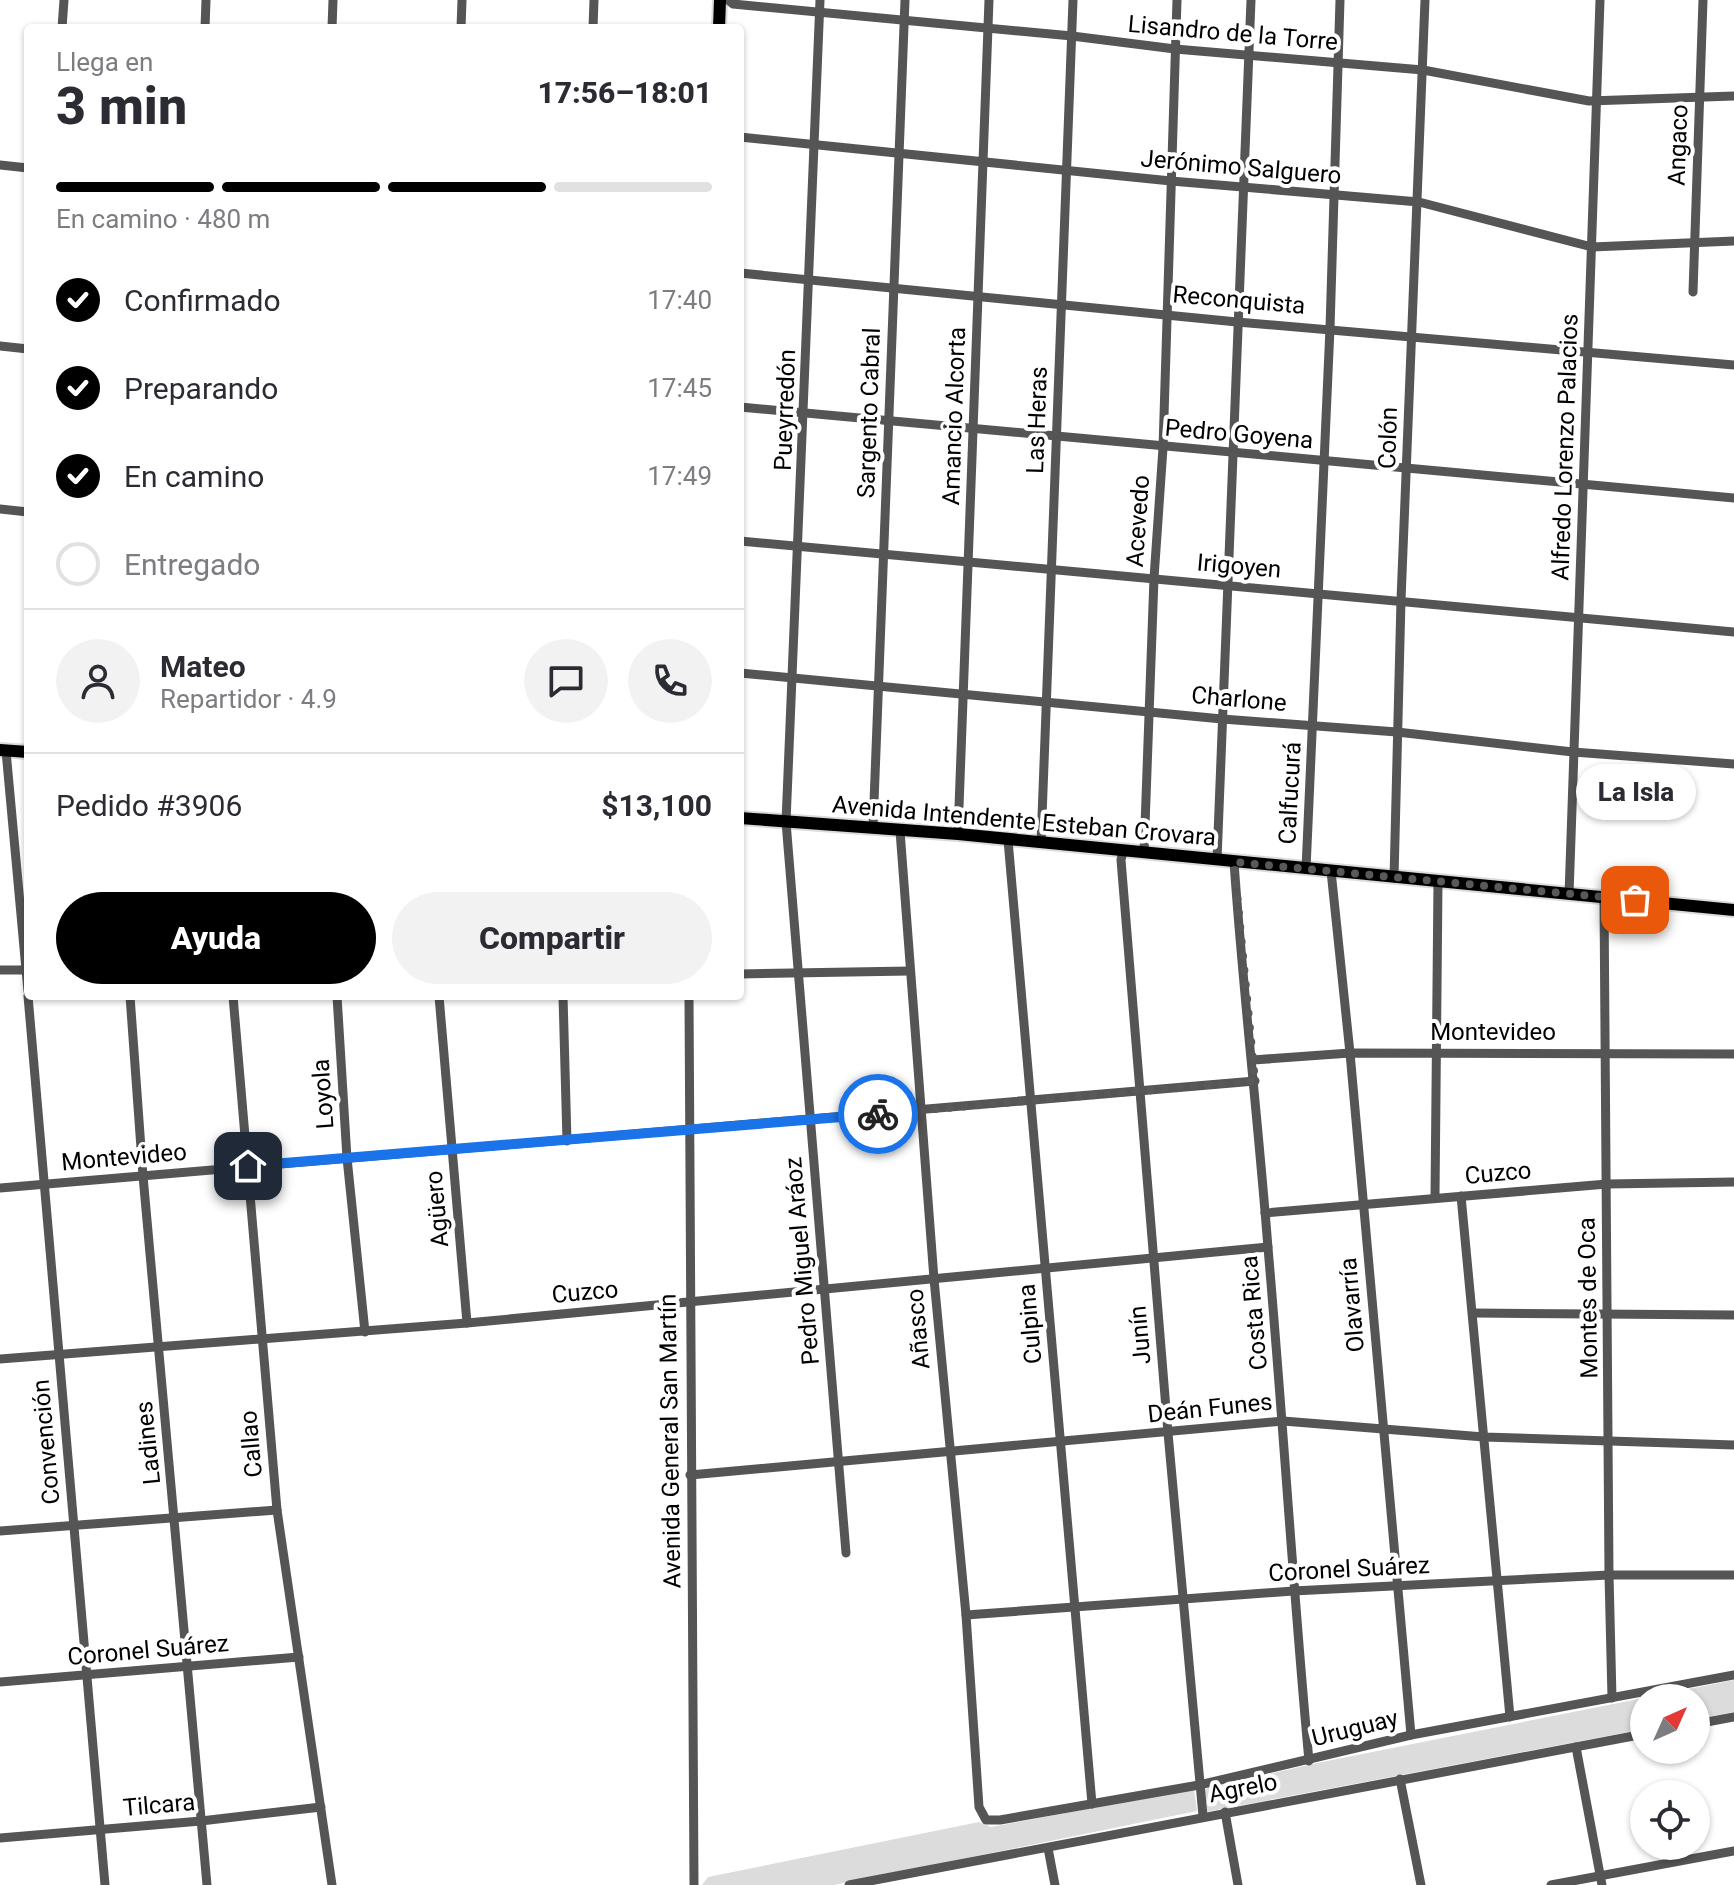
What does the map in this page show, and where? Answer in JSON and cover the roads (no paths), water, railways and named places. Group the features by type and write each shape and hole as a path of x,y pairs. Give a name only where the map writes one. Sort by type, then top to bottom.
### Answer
{"main road":[{"path":"719,24 720,0"},
{"path":"3,751 24,752"},
{"name":"Avenida Intendente Esteban Crovara","path":"744,818 958,834 1734,910"}],"street":[{"path":"62,24 64,0"},
{"path":"205,24 206,0"},
{"path":"332,24 333,0"},
{"path":"461,24 462,0"},
{"path":"593,24 594,0"},
{"name":"Lisandro de la Torre","path":"728,0 733,4 820,14 1423,70 1582,100 1734,96"},
{"name":"Pueyrredón","path":"786,822 820,0"},
{"name":"Sargento Cabral","path":"873,828 905,0"},
{"name":"Amancio Alcorta","path":"958,834 989,0"},
{"name":"Las Heras","path":"1041,843 1073,0"},
{"name":"Acevedo","path":"1144,853 1154,578 1163,448 1177,0"},
{"path":"1217,860 1251,0"},
{"name":"Calfucurá","path":"1306,869 1330,328 1340,0"},
{"name":"Colón","path":"1394,878 1401,600 1425,0"},
{"name":"Alfredo Lorenzo Palacios","path":"1569,895 1600,0"},
{"name":"Angaco","path":"1693,292 1703,0"},
{"name":"Jerónimo Salguero","path":"744,137 1244,188 1419,202 1592,247 1734,241"},
{"path":"0,165 24,168"},
{"name":"Reconquista","path":"744,273 1237,322 1734,365"},
{"path":"0,346 24,349"},
{"name":"Pedro Goyena","path":"744,407 1734,498"},
{"path":"0,509 24,512"},
{"name":"Irigoyen","path":"744,541 1734,632"},
{"name":"Charlone","path":"744,673 1222,719 1397,732 1573,752 1734,764"},
{"name":"Convención","path":"3,751 24,943"},
{"name":"Pedro Miguel Aráoz","path":"786,822 846,1553"},
{"name":"Añasco","path":"900,831 934,1279 966,1615 979,1807 986,1820"},
{"name":"Culpina","path":"1008,840 1092,1804"},
{"name":"Junín","path":"1123,851 1121,860 1168,1433 1203,1816"},
{"name":"Costa Rica","path":"1234,862 1255,1081 1283,1421 1293,1591 1309,1761"},
{"name":"Olavarría","path":"1331,871 1411,1735"},
{"path":"1435,1197 1438,882"},
{"name":"Montes de Oca","path":"1604,898 1612,1698"},
{"path":"0,970 24,970"},
{"path":"744,974 910,971"},
{"name":"Convención","path":"29,1000 105,1885"},
{"name":"Ladines","path":"130,1000 143,1176 207,1885"},
{"name":"Callao","path":"233,1000 277,1510 332,1885"},
{"name":"Loyola","path":"337,1000 347,1158 365,1332"},
{"name":"Agüero","path":"439,1000 467,1323"},
{"path":"563,1000 567,1141"},
{"name":"Avenida General San Martín","path":"689,1000 694,1885"},
{"name":"Montevideo","path":"1253,1060 1350,1053 1734,1054"},
{"name":"Montevideo","path":"0,1188 1255,1081"},
{"name":"Cuzco","path":"1265,1213 1607,1184 1734,1182"},
{"path":"1461,1196 1510,1717"},
{"name":"Cuzco","path":"0,1359 467,1323 1268,1247"},
{"path":"1474,1313 1734,1315"},
{"name":"Deán Funes","path":"690,1475 1283,1421 1484,1437 1734,1445"},
{"path":"0,1531 277,1510"},
{"name":"Coronel Suárez","path":"966,1615 1293,1591 1609,1575 1734,1575"},
{"name":"Coronel Suárez","path":"0,1682 299,1657"},
{"name":"Uruguay","path":"986,1820 1199,1785 1411,1735 1734,1675"},
{"path":"1710,1721 1734,1717"},
{"name":"Agrelo","path":"849,1885 875,1883 1203,1816 1630,1737"},
{"path":"1576,1747 1601,1880"},
{"path":"1400,1779 1421,1885"},
{"name":"Tilcara","path":"0,1838 201,1821 321,1807"},
{"path":"1225,1812 1238,1885"},
{"path":"1048,1848 1055,1885"},
{"path":"1551,1885 1601,1880 1734,1851"}],"place":[{"name":"La Isla","path":"1635,900"}]}
